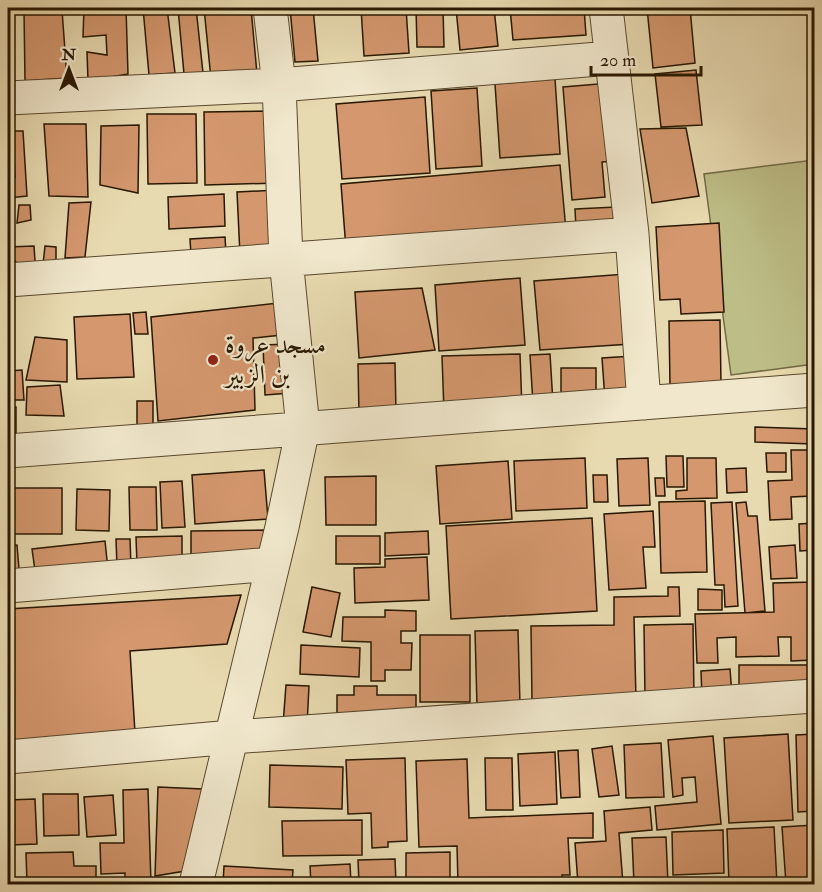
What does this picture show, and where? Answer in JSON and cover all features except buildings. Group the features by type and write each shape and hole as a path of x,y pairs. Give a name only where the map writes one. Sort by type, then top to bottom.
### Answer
{"street":[{"path":"196,885 303,428 286,259 279,85 270,8"},
{"path":"606,8 632,234 644,403"},
{"path":"8,98 279,85 611,58"},
{"path":"8,280 632,234"},
{"path":"8,451 814,390"},
{"path":"8,586 273,564"},
{"path":"8,757 232,737 814,696"}],"green space":[{"path":"814,160 814,364 731,375 704,174"}],"place":[{"name":"مسجد عروة بن الزبير","path":"213,360"}]}
